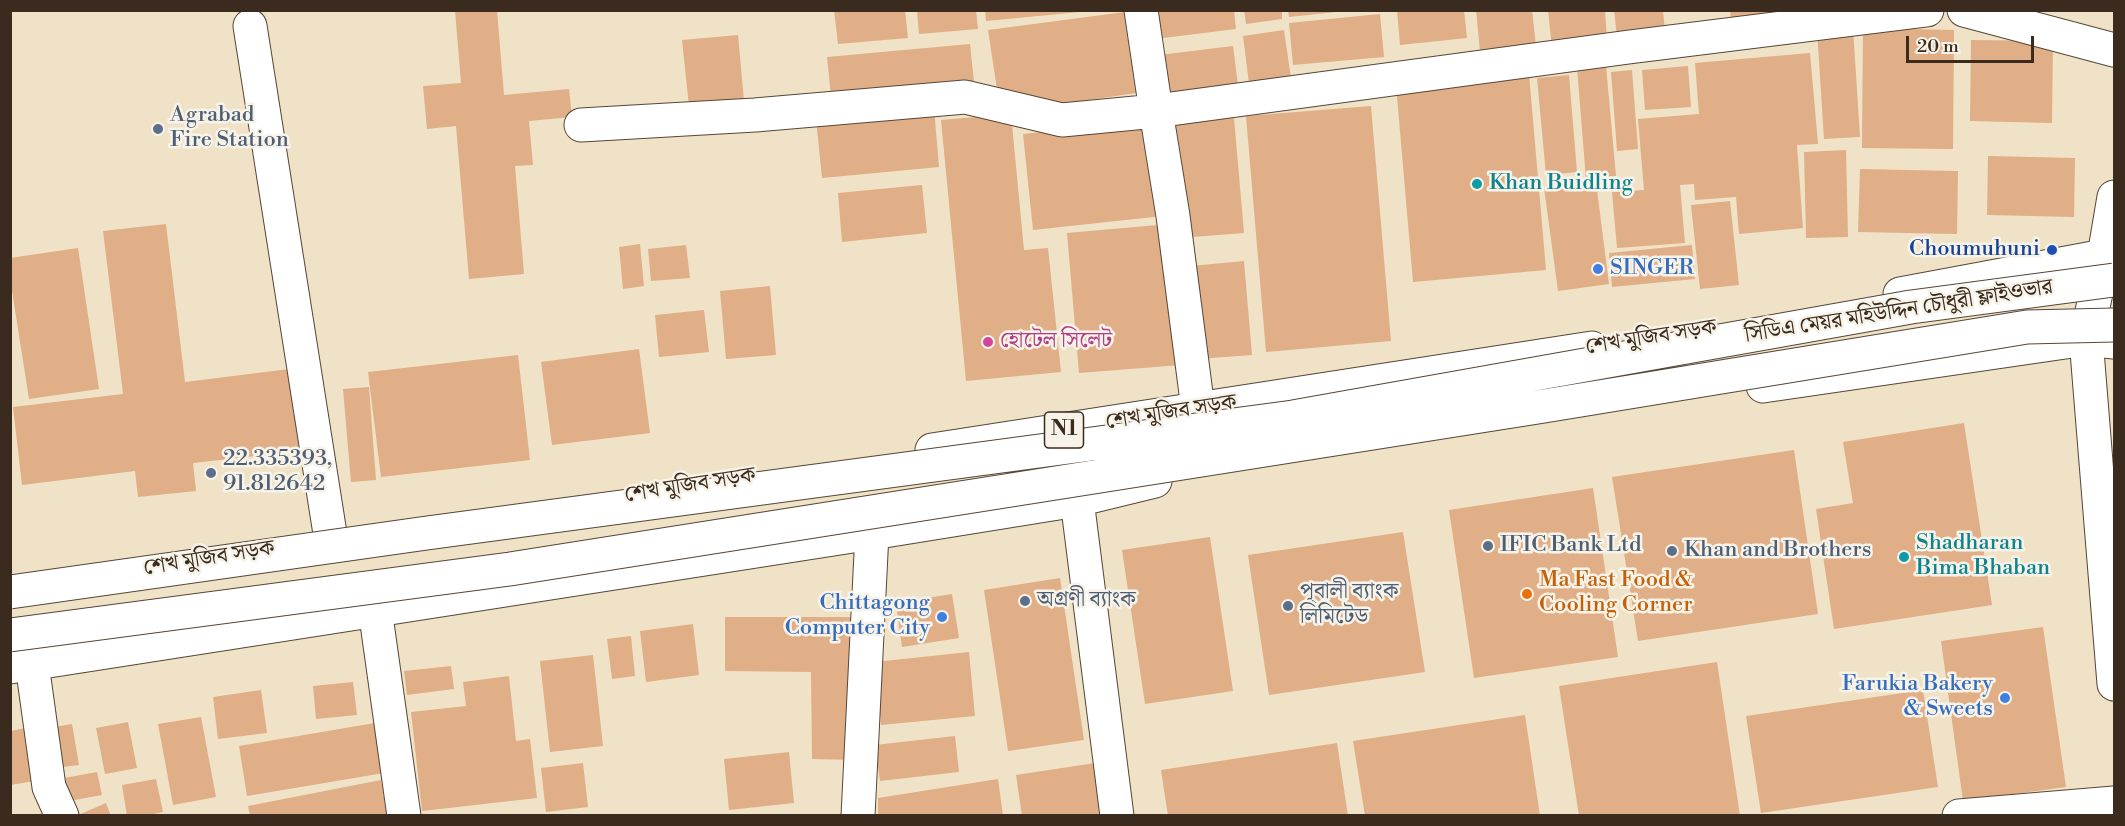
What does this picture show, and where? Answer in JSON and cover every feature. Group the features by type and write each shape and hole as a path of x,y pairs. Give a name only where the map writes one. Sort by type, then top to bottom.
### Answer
{"main road":[{"path":"1141,10 1173,216 1198,409"},
{"path":"581,125 755,115 965,97 1062,120 1156,111 1617,48 1927,10"},
{"path":"1964,10 2115,50"},
{"path":"250,26 331,540"},
{"path":"2115,196 2105,335 2115,684"},
{"name":"শেখ মুজিব সড়ক","path":"10,590 1698,332 2111,265"},
{"name":"সিডিএ মেয়র মহিউদ্দিন চৌধুরী ফ্লাইওভার","path":"10,590 1293,417 1911,307 2111,265"},
{"path":"10,635 510,568 1544,406 2027,327 2105,335"},
{"path":"62,816 49,787 21,665 1077,500 1163,480 1616,408 2105,335"},
{"path":"1077,500 1117,816"},
{"path":"858,816 872,533"},
{"path":"375,609 404,816"},
{"path":"1964,815 2115,803"}],"building":[{"path":"455,10 497,10 504,95 569,89 572,117 529,121 533,165 515,166 524,274 469,279 456,126 427,129 423,86 461,83"},
{"path":"834,10 905,10 908,38 838,44"},
{"path":"917,10 976,10 978,29 919,34"},
{"path":"985,10 1080,10 1080,12 986,21"},
{"path":"1151,10 1234,10 1236,29 1155,39"},
{"path":"1244,10 1282,10 1282,19 1246,24"},
{"path":"1288,10 1336,10 1336,12 1289,17"},
{"path":"1397,10 1464,10 1467,38 1400,45"},
{"path":"1476,10 1532,10 1536,46 1480,51"},
{"path":"1548,10 1605,10 1607,42 1552,48"},
{"path":"1614,10 1663,10 1665,32 1617,37"},
{"path":"1730,10 1792,10 1731,21"},
{"path":"1125,12 1136,93 1069,103 998,96 988,30"},
{"path":"1380,14 1384,57 1293,65 1289,23"},
{"path":"1853,28 1860,137 1824,139 1817,30"},
{"path":"1863,28 1954,30 1953,149 1862,148"},
{"path":"1284,30 1292,85 1250,91 1243,36"},
{"path":"738,35 744,101 689,106 682,40"},
{"path":"1971,40 2053,41 2052,123 1970,121"},
{"path":"970,44 974,82 831,96 827,57"},
{"path":"1233,46 1239,93 1157,103 1151,56"},
{"path":"1810,53 1818,144 1797,145 1803,228 1739,234 1736,197 1695,200 1694,184 1680,185 1685,243 1617,248 1612,192 1644,190 1638,119 1699,114 1695,63"},
{"path":"1606,66 1616,176 1586,179 1577,68"},
{"path":"1688,66 1691,107 1645,110 1642,70"},
{"path":"1632,70 1638,149 1617,151 1611,72"},
{"path":"1529,74 1546,270 1413,282 1396,85"},
{"path":"1569,75 1577,172 1546,175 1537,78"},
{"path":"1371,106 1391,341 1266,352 1246,116"},
{"path":"934,108 939,167 822,178 816,119"},
{"path":"1011,114 1024,250 1048,248 1061,372 966,381 941,120"},
{"path":"1234,118 1244,233 1179,238 1169,124"},
{"path":"1152,120 1163,216 1033,230 1023,134"},
{"path":"1846,150 1848,237 1806,238 1804,152"},
{"path":"1988,156 2075,158 2074,217 1987,215"},
{"path":"1860,169 1958,171 1957,234 1858,232"},
{"path":"1596,182 1609,284 1558,291 1544,188"},
{"path":"922,185 927,233 842,242 838,193"},
{"path":"1730,201 1739,285 1700,289 1691,205"},
{"path":"166,224 185,382 289,369 299,451 193,463 196,491 138,497 135,471 22,485 13,407 123,394 103,231"},
{"path":"1169,224 1181,365 1079,373 1067,233"},
{"path":"640,244 644,286 623,289 619,247"},
{"path":"686,245 690,278 651,281 648,249"},
{"path":"1692,245 1695,279 1612,287 1609,253"},
{"path":"78,248 99,389 29,399 10,278 10,258"},
{"path":"1244,261 1252,355 1198,359 1191,266"},
{"path":"770,286 776,355 726,359 720,291"},
{"path":"704,310 709,352 659,357 655,315"},
{"path":"639,349 650,433 552,445 541,362"},
{"path":"518,355 530,460 381,477 368,372"},
{"path":"369,387 376,480 351,482 343,389"},
{"name":"Shadharan Bima Bhaban","path":"1964,423 1992,605 1834,629 1816,509 1853,503 1843,442"},
{"path":"1794,450 1818,614 1638,641 1612,477"},
{"path":"1593,488 1618,657 1474,678 1449,510"},
{"path":"1403,532 1425,672 1269,695 1248,555"},
{"path":"1210,537 1233,691 1145,704 1122,550"},
{"path":"1060,578 1084,740 1008,751 984,590"},
{"path":"952,594 959,638 902,647 896,603"},
{"path":"725,617 857,617 857,760 812,759 811,672 725,671"},
{"path":"693,624 699,675 646,682 640,631"},
{"path":"2043,627 2066,787 1963,801 1941,641"},
{"path":"631,636 635,676 612,679 607,639"},
{"path":"969,652 975,716 881,725 875,662"},
{"path":"593,655 603,746 550,752 540,661"},
{"path":"1717,662 1740,816 1579,816 1559,686"},
{"path":"451,666 454,689 407,695 404,671"},
{"path":"509,676 516,741 530,739 537,798 422,811 411,712 466,706 463,682"},
{"path":"353,682 357,715 316,719 313,686"},
{"path":"261,690 267,733 218,739 213,697"},
{"path":"1923,690 1938,787 1761,813 1746,716"},
{"path":"1525,715 1540,816 1365,816 1353,741"},
{"path":"201,717 216,797 173,805 158,724"},
{"path":"128,722 137,768 105,774 96,728"},
{"path":"375,723 384,773 247,796 239,746"},
{"path":"72,724 79,765 55,768 48,728"},
{"path":"26,728 35,781 10,785 10,731"},
{"path":"955,736 959,772 880,781 875,745"},
{"path":"1337,743 1348,816 1168,816 1161,770"},
{"path":"789,752 794,803 729,810 724,759"},
{"path":"583,763 588,807 546,812 541,768"},
{"path":"1095,763 1103,816 1022,816 1016,775"},
{"path":"97,772 102,795 69,801 64,778"},
{"path":"156,779 163,812 144,816 127,816 122,785"},
{"path":"998,779 1003,816 878,816 878,798"},
{"path":"381,780 387,816 250,816 248,806"},
{"path":"106,803 111,816 76,816"}],"place":[{"name":"Agrabad Fire Station","path":"158,129"},
{"name":"Khan Buidling","path":"1477,184"},
{"name":"Choumuhuni","path":"2052,250"},
{"name":"SINGER","path":"1598,269"},
{"name":"হোটেল সিলেট","path":"988,342"},
{"name":"22.335393, 91.812642","path":"211,473"},
{"name":"IFIC Bank Ltd","path":"1488,546"},
{"name":"Khan and Brothers","path":"1672,551"},
{"name":"Shadharan Bima Bhaban","path":"1904,557"},
{"name":"Ma Fast Food & Cooling Corner","path":"1527,594"},
{"name":"অগ্রণী ব্যাংক","path":"1025,601"},
{"name":"পূবালী ব্যাংক লিমিটেড","path":"1288,606"},
{"name":"Chittagong Computer City","path":"942,617"},
{"name":"Farukia Bakery & Sweets","path":"2005,698"}]}
